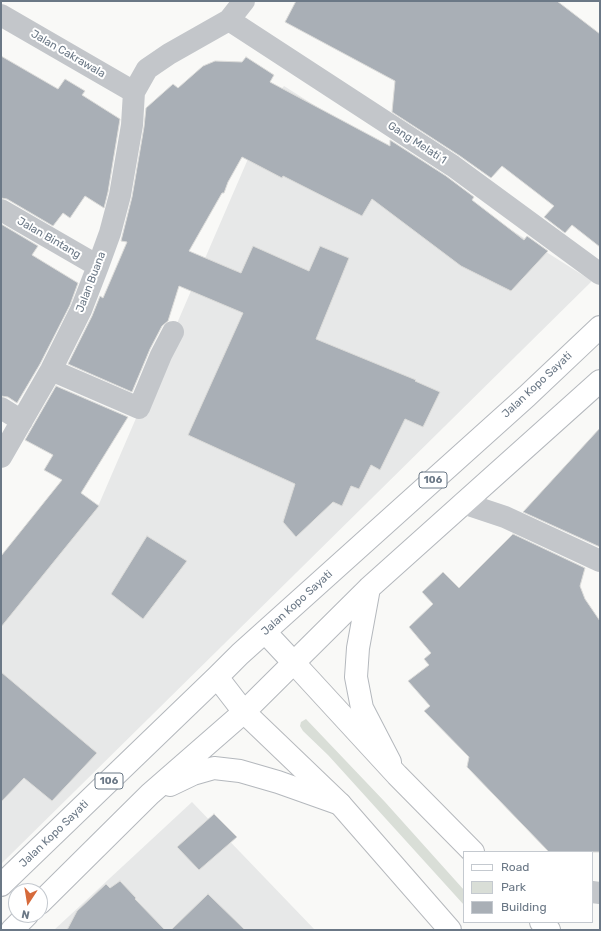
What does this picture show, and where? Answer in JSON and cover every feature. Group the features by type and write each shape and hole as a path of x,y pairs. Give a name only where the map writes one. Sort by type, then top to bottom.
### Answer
{"main road":[{"name":"Jalan Kopo Sayati","path":"1,885 217,678 240,654 521,401 600,327"},
{"path":"48,895 150,794 244,712 369,588 600,381"},
{"path":"369,588 358,648 356,677 362,708 397,775"},
{"path":"265,632 397,775 473,851"},
{"path":"217,678 244,712 340,804 450,930"},
{"path":"150,794 193,774 214,768 240,771 278,782 340,804"}],"street":[{"path":"134,92 147,69 169,54 229,20 244,1"},
{"name":"Jalan Cakrawala","path":"1,16 134,92"},
{"name":"Gang Melati 1","path":"229,20 453,166 600,274"},
{"name":"Jalan Buana","path":"1,457 50,370 81,310 98,266 110,233 120,195 132,125 134,92"},
{"name":"Jalan Bintang","path":"1,210 98,266"},
{"path":"50,370 139,408 173,332"},
{"path":"1,408 22,421"},
{"path":"463,503 505,517 600,561"}],"shaded area":[{"path":"284,86 592,281 1,864 1,610 99,504 257,138 244,132"},
{"path":"192,802 315,930 54,930"}],"green space":[{"path":"306,719 385,802 463,889 463,904 328,755 303,731 300,726 301,722"}],"building":[{"path":"296,1 557,1 600,34 600,247 572,225 565,233 544,217 554,206 502,166 491,178 392,112 395,81 285,22"},
{"path":"1,56 58,89 65,79 85,91 82,95 120,119 104,208 85,196 70,218 63,213 53,226 7,199 1,198"},
{"path":"246,57 274,75 270,82 390,146 390,140 446,176 474,197 472,200 524,240 527,236 548,251 511,291 461,266 372,199 362,216 242,157 228,182 224,193 222,193 189,251 241,273 253,246 309,271 320,246 349,258 316,339 416,380 415,381 440,392 423,427 405,419 380,470 371,465 359,489 351,486 342,506 333,502 296,537 283,522 295,484 188,435 243,313 179,286 168,321 162,326 150,349 132,392 68,364 92,316 100,296 103,298 127,242 121,241 132,197 146,108 173,84 178,88 203,66 215,61 242,62"},
{"path":"1,224 38,246 32,255 78,283 70,305 40,364 17,403 8,397 1,396"},
{"path":"56,386 128,417 81,493 99,506 1,627 1,556 62,480 44,470 53,455 25,440"},
{"path":"600,428 600,547 523,512"},
{"path":"513,534 585,568 580,586 585,599 600,621 600,852 548,851 467,767 469,757 424,711 430,706 408,681 429,665 424,659 431,653 409,627 433,604 422,592 443,572 459,588"},
{"path":"147,536 187,561 143,619 111,594"},
{"path":"1,672 97,753 52,801 24,778 1,802"},
{"path":"214,814 237,837 199,870 177,847"},
{"path":"120,881 165,930 67,930 77,911 106,884 110,888"},
{"path":"208,894 245,930 171,930"}]}
